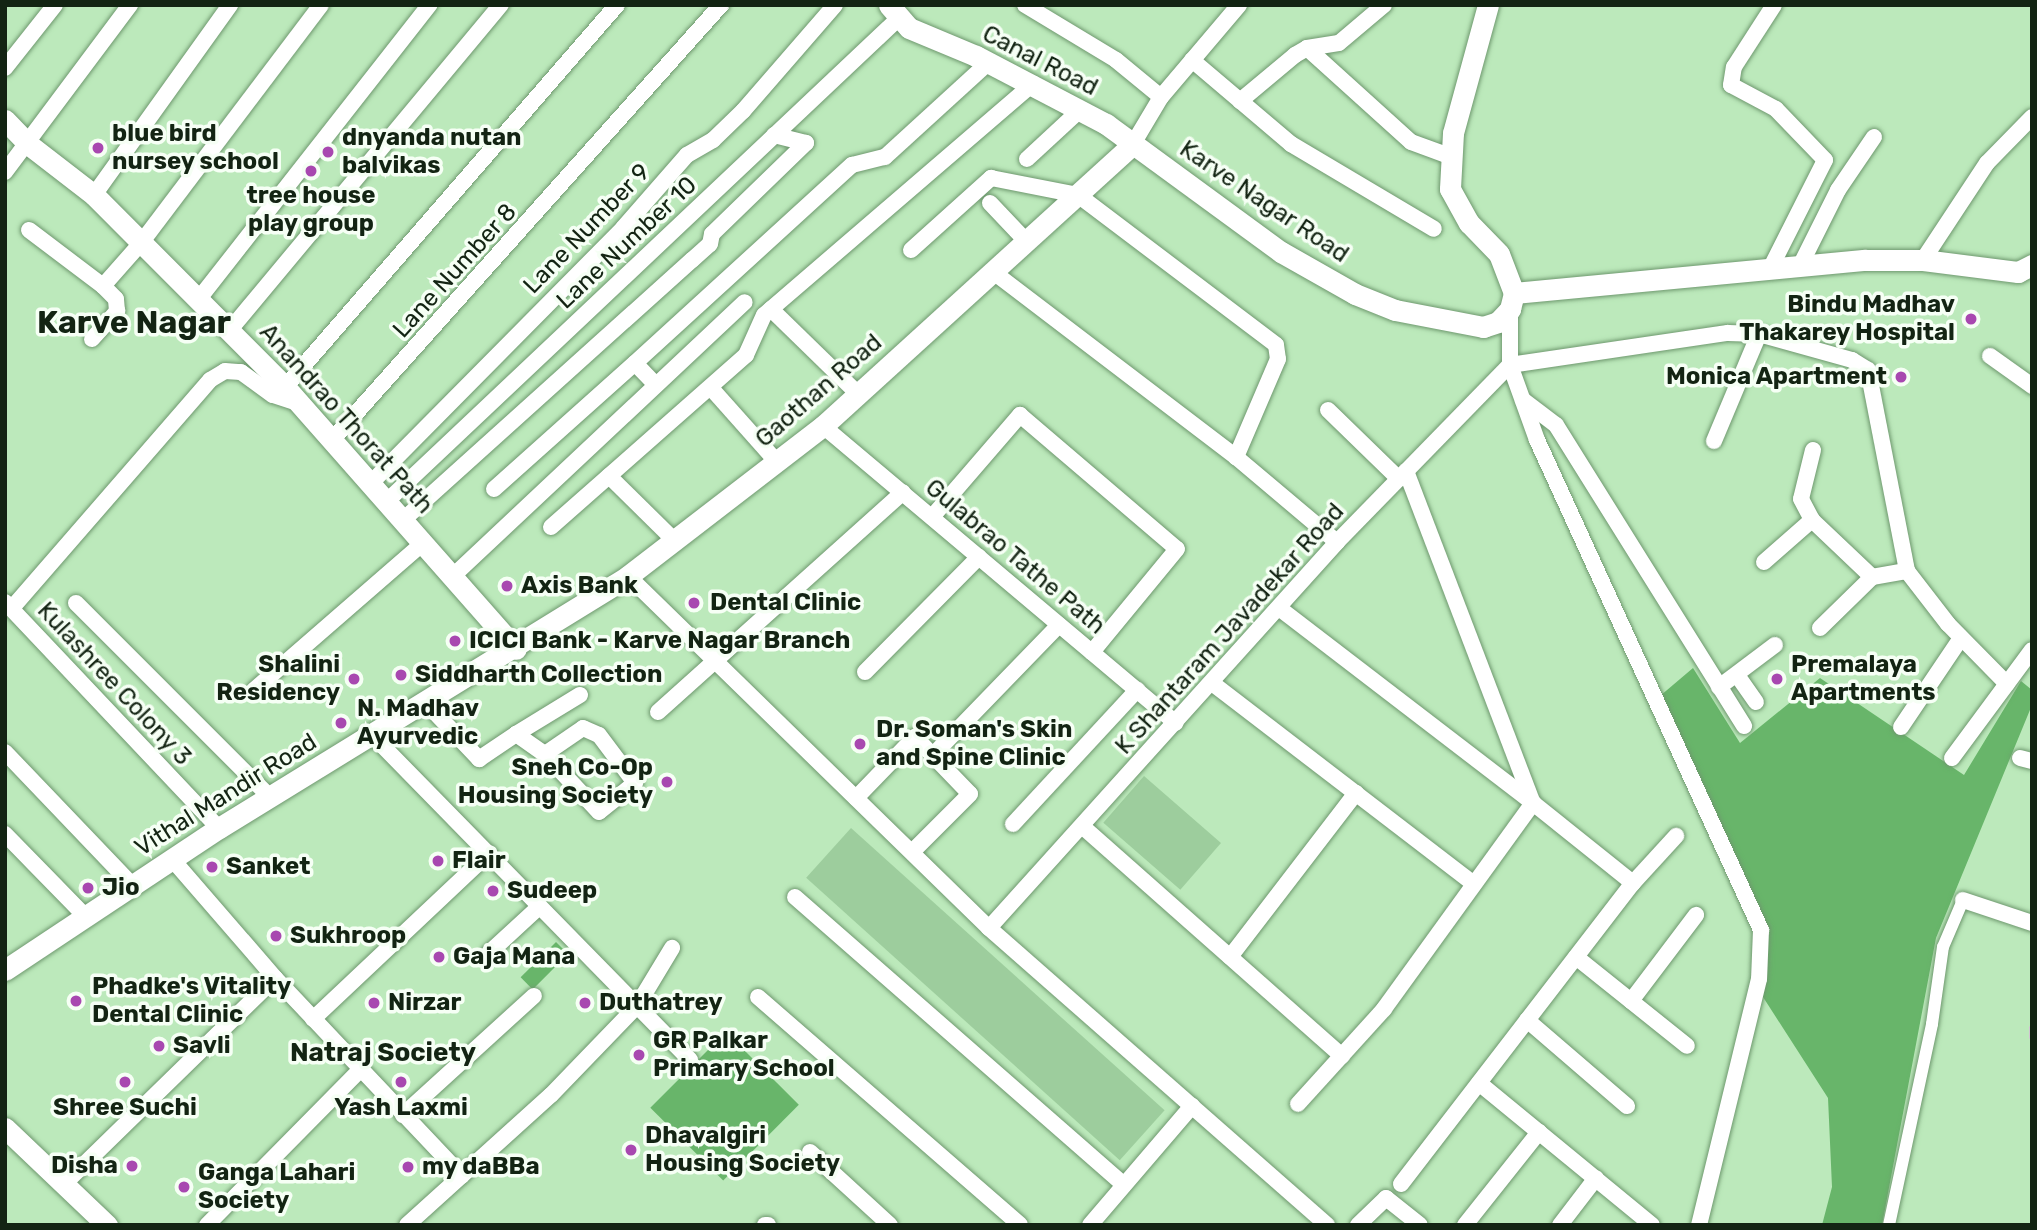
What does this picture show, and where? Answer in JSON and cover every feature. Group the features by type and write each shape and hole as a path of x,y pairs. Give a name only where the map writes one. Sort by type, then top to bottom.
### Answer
{"street":[{"path":"5,68 55,5"},
{"path":"5,172 130,5"},
{"path":"94,195 230,5"},
{"path":"103,286 141,243 321,5"},
{"path":"198,300 429,5"},
{"path":"229,331 501,5"},
{"path":"285,387 617,5"},
{"name":"Lane Number 8","path":"332,440 721,5"},
{"name":"Lane Number 9","path":"370,484 623,228 687,155 713,140 743,111 835,5"},
{"path":"1025,5 1116,60 1161,97"},
{"path":"1133,144 1161,97 1239,5"},
{"path":"1240,101 1307,48 1339,43 1384,5"},
{"path":"1488,5 1453,133 1450,189 1469,223 1499,254 1512,301 1510,365 1522,400 1761,930 1759,979 1699,1225"},
{"path":"1770,269 1825,160 1776,109 1731,85 1734,67 1774,5"},
{"name":"Canal Road","path":"894,11 909,28 1033,84 1133,144"},
{"name":"Lane Number 10","path":"386,502 774,135 894,11"},
{"path":"1307,48 1411,142 1452,157"},
{"path":"1192,60 1291,144 1434,229"},
{"path":"495,489 852,165 885,157 989,62"},
{"path":"551,527 712,388 746,355 764,315 1033,84"},
{"path":"1027,159 1080,110"},
{"path":"1923,260 1987,163 2032,117"},
{"name":"Anandrao Thorat Path","path":"5,120 28,144 94,195 285,387 516,649"},
{"path":"403,520 692,261 710,244 712,234 806,143 774,135"},
{"path":"1800,266 1838,190 1874,137"},
{"name":"Gaothan Road","path":"516,649 628,576 822,426 1133,144"},
{"name":"Karve Nagar Road","path":"1133,144 1281,252 1354,294 1395,310 1483,327 1498,322 1512,301"},
{"path":"911,250 991,178 1078,195 1276,345 1278,359 1236,457"},
{"path":"990,203 1026,241"},
{"path":"29,230 103,286 116,299 117,311 92,339"},
{"path":"1512,301 1800,266 1923,260 2018,272 2032,265"},
{"path":"992,271 1236,457 1337,542"},
{"path":"453,576 745,302"},
{"path":"771,309 858,394"},
{"path":"1510,365 1728,334 1759,334 1852,360 1868,370 1907,571 1961,638 2007,684"},
{"path":"1714,441 1759,334"},
{"path":"1990,356 2032,386"},
{"path":"635,363 656,386"},
{"name":"K Shantaram Javadekar Road","path":"989,928 1337,542 1510,365"},
{"path":"9,605 210,380 225,371 241,372 272,395 300,404"},
{"path":"712,388 777,462"},
{"path":"1522,400 1556,425 1744,726"},
{"path":"1328,410 1403,475 1533,803"},
{"path":"932,517 1020,415 1177,549 1092,652"},
{"name":"Gulabrao Tathe Path","path":"822,426 1176,723"},
{"path":"1814,450 1801,499 1812,520 1872,577"},
{"path":"610,477 675,541"},
{"path":"658,712 713,659 903,492"},
{"path":"1764,562 1812,520"},
{"path":"254,690 423,543"},
{"path":"865,672 979,557"},
{"path":"1821,628 1872,577 1907,571"},
{"path":"628,576 989,928 1327,1225"},
{"path":"76,603 270,797"},
{"name":"Kulashree Colony 3","path":"9,605 219,828"},
{"path":"1279,608 1633,883"},
{"path":"933,755 1059,625"},
{"path":"1901,727 1961,638"},
{"path":"1719,687 1775,645"},
{"name":"Vithal Mandir Road","path":"5,970 219,828 516,649"},
{"path":"1952,758 2032,650"},
{"path":"1737,675 1756,702"},
{"path":"1212,682 1474,884"},
{"path":"1013,824 1138,690"},
{"path":"425,702 453,737 479,759 580,695"},
{"path":"516,734 545,754 599,812 635,783 599,735 583,728 545,754"},
{"path":"371,734 690,1060"},
{"path":"856,798 915,737 970,794 912,852"},
{"path":"5,751 133,886"},
{"path":"1230,957 1356,793"},
{"path":"1298,1104 1384,1009 1533,803"},
{"path":"1082,826 1342,1056"},
{"path":"5,834 86,917"},
{"path":"1401,1184 1633,883 1676,836"},
{"path":"313,1019 489,853"},
{"path":"172,859 275,978 462,1176"},
{"path":"795,897 1124,1185"},
{"path":"1889,1225 1932,1024 1943,947 1963,900 2032,923"},
{"path":"489,953 539,907"},
{"path":"1631,1000 1696,915"},
{"path":"407,1225 551,1095 637,1006 672,948"},
{"path":"1576,957 1687,1046"},
{"path":"64,1184 275,978"},
{"path":"403,1115 534,996"},
{"path":"758,997 1020,1225"},
{"path":"1527,1020 1627,1106"},
{"path":"206,1225 360,1070"},
{"path":"1479,1083 1652,1225"},
{"path":"1090,1225 1192,1106"},
{"path":"5,1128 107,1225"},
{"path":"1465,1225 1539,1132"},
{"path":"810,1152 890,1225"},
{"path":"1560,1225 1596,1178"},
{"path":"1358,1225 1386,1198 1420,1225"}],"green space":[{"path":"1693,668 1740,743 1820,678 1964,775 2021,681 2032,690 2032,705 1936,938 1882,1225 1822,1225 1832,1187 1828,1098 1763,997 1768,927 1660,696"},
{"path":"1144,776 1221,843 1180,890 1103,823"},
{"path":"851,828 1165,1110 1120,1160 806,878"},
{"path":"556,942 568,954 533,989 521,977"},
{"path":"726,1032 799,1105 723,1180 650,1108"}],"waterway":[{"path":"2032,1027 2032,1037"}],"place":[{"name":"blue bird nursey school","path":"98,148"},
{"name":"dnyanda nutan balvikas","path":"328,152"},
{"name":"tree house play group","path":"311,171"},
{"name":"Bindu Madhav Thakarey Hospital","path":"1971,319"},
{"name":"Monica Apartment","path":"1901,377"},
{"name":"Axis Bank","path":"507,586"},
{"name":"Dental Clinic","path":"694,603"},
{"name":"ICICI Bank - Karve Nagar Branch","path":"455,641"},
{"name":"Siddharth Collection","path":"401,675"},
{"name":"Shalini Residency","path":"354,679"},
{"name":"Premalaya Apartments","path":"1777,679"},
{"name":"N. Madhav Ayurvedic","path":"341,723"},
{"name":"Dr. Soman's Skin and Spine Clinic","path":"860,744"},
{"name":"Sneh Co-Op Housing Society","path":"667,782"},
{"name":"Flair","path":"438,861"},
{"name":"Sanket","path":"212,867"},
{"name":"Jio","path":"88,888"},
{"name":"Sudeep","path":"493,891"},
{"name":"Sukhroop","path":"276,936"},
{"name":"Gaja Mana","path":"439,957"},
{"name":"Phadke's Vitality Dental Clinic","path":"76,1001"},
{"name":"Nirzar","path":"374,1003"},
{"name":"Duthatrey","path":"585,1003"},
{"name":"Savli","path":"159,1046"},
{"name":"GR Palkar Primary School","path":"639,1055"},
{"name":"Shree Suchi","path":"125,1082"},
{"name":"Yash Laxmi","path":"401,1082"},
{"name":"Dhavalgiri Housing Society","path":"631,1150"},
{"name":"Disha","path":"132,1166"},
{"name":"my daBBa","path":"408,1167"},
{"name":"Ganga Lahari Society","path":"184,1187"}],"district":[{"name":"Karve Nagar","path":"134,322"},
{"name":"Natraj Society","path":"383,1053"}]}
